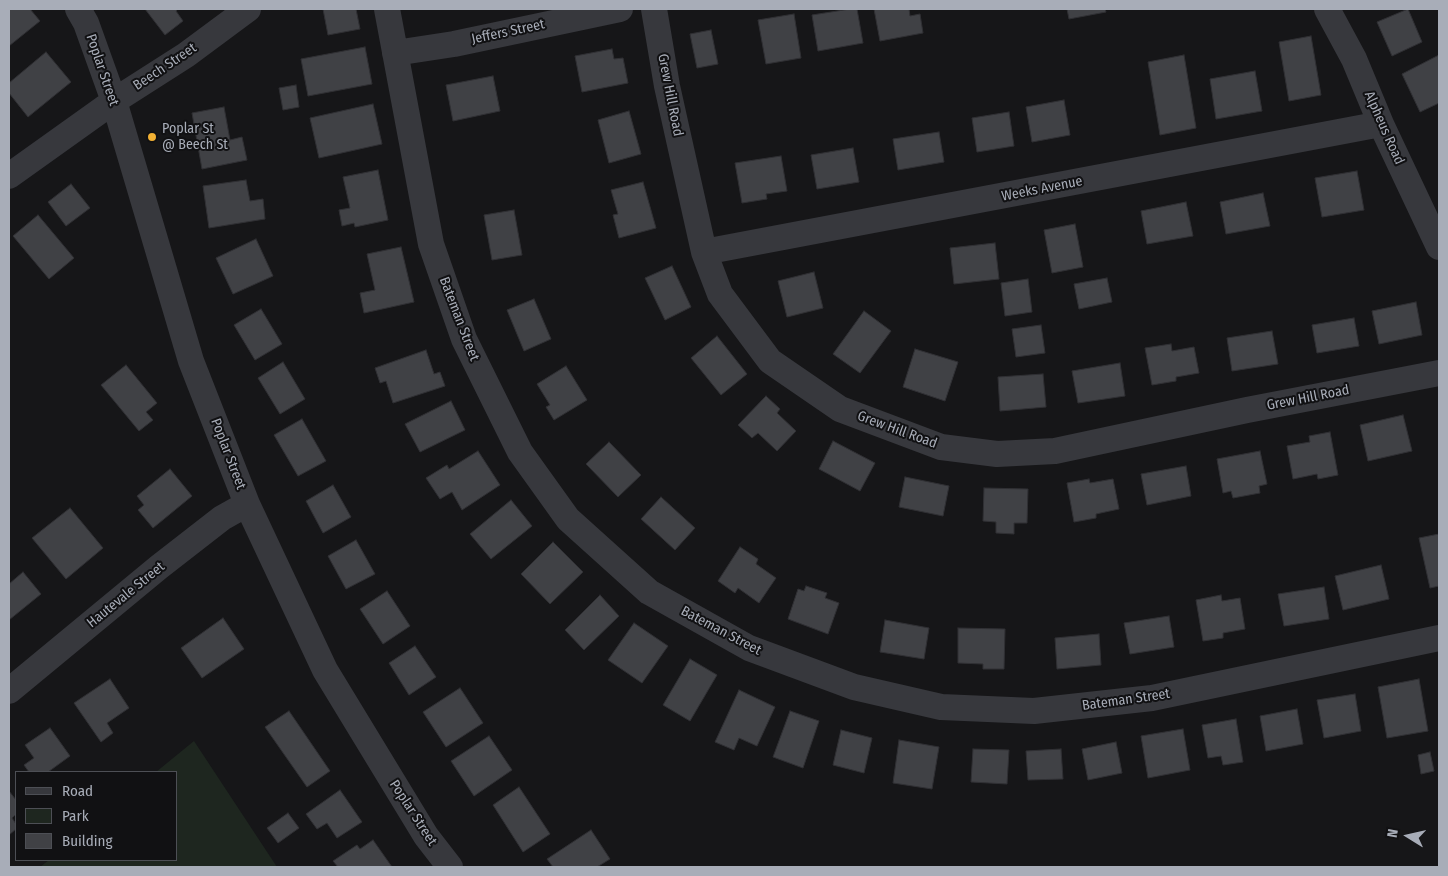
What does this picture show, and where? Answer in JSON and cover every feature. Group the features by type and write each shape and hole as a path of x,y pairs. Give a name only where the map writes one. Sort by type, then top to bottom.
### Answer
{"street":[{"name":"Poplar Street","path":"78,9 86,23 114,101 191,360 247,504 325,670 426,836 450,867"},
{"name":"Beech Street","path":"9,176 114,101 186,55 248,9"},
{"name":"Bateman Street","path":"387,9 431,244 464,339 520,452 568,519 649,592 749,648 854,687 941,707 1034,712 1152,698 1439,638"},
{"name":"Jeffers Street","path":"395,53 454,44 620,9"},
{"name":"Grew Hill Road","path":"654,9 667,86 704,252 720,294 770,361 840,409 941,447 997,454 1054,451 1247,410 1439,373"},
{"name":"Alpheus Road","path":"1327,9 1354,59 1381,124 1439,247"},
{"name":"Weeks Avenue","path":"704,252 1381,124"},
{"name":"Hautevale Street","path":"9,691 180,551 222,518 247,504"}],"green space":[{"path":"194,741 277,867 40,867 48,861 178,861 178,771 157,771"}],"building":[{"path":"9,9 30,9 40,21 9,46"},
{"path":"145,9 178,9 176,11 183,21 165,35"},
{"path":"323,9 356,9 360,29 328,35"},
{"path":"857,9 863,43 818,51 812,15"},
{"path":"874,9 909,9 910,16 920,14 923,33 880,41"},
{"path":"1067,9 1105,9 1106,12 1069,19"},
{"path":"1408,9 1422,42 1392,56 1377,22"},
{"path":"794,14 801,58 766,64 758,20"},
{"path":"711,30 718,64 697,68 690,34"},
{"path":"1311,36 1321,95 1289,101 1279,42"},
{"path":"365,47 372,84 308,96 301,59"},
{"path":"612,49 614,59 623,58 628,83 582,92 575,56"},
{"path":"46,52 71,82 28,117 9,93 9,83"},
{"path":"1184,55 1196,128 1160,135 1148,62"},
{"path":"1439,55 1439,103 1420,112 1402,74"},
{"path":"1255,71 1262,111 1216,119 1210,79"},
{"path":"493,76 500,111 453,121 446,85"},
{"path":"296,85 299,107 283,110 279,88"},
{"path":"1064,100 1070,135 1032,142 1026,107"},
{"path":"373,104 382,144 319,158 310,118"},
{"path":"224,107 230,140 242,137 247,160 202,169 192,113"},
{"path":"629,111 641,154 609,163 598,120"},
{"path":"1009,112 1014,146 977,152 972,118"},
{"path":"939,132 944,162 898,170 893,139"},
{"path":"853,148 859,182 817,189 811,155"},
{"path":"781,156 787,191 766,194 767,199 742,203 735,163"},
{"path":"378,170 388,220 355,227 354,223 342,226 339,210 350,208 343,177"},
{"path":"1357,171 1364,210 1322,217 1315,178"},
{"path":"246,180 250,201 263,199 265,219 209,228 203,186"},
{"path":"643,182 656,228 619,238 613,215 618,214 611,190"},
{"path":"71,184 90,208 66,226 48,202"},
{"path":"1263,193 1270,226 1226,234 1220,202"},
{"path":"1186,202 1193,236 1147,244 1141,211"},
{"path":"514,210 522,255 492,260 484,215"},
{"path":"38,215 74,258 49,279 13,236"},
{"path":"1075,224 1083,267 1052,273 1044,230"},
{"path":"256,239 273,276 233,294 216,258"},
{"path":"995,243 999,279 954,284 950,248"},
{"path":"401,247 414,302 364,313 360,293 375,290 367,254"},
{"path":"672,266 691,307 665,320 645,278"},
{"path":"814,272 823,308 787,317 778,281"},
{"path":"1107,278 1112,302 1079,309 1074,284"},
{"path":"1028,279 1032,312 1005,316 1001,283"},
{"path":"534,299 551,339 524,351 507,310"},
{"path":"1416,302 1422,335 1379,344 1372,311"},
{"path":"261,309 282,344 255,360 234,325"},
{"path":"864,311 891,331 860,373 833,354"},
{"path":"1354,318 1359,346 1317,353 1312,325"},
{"path":"1041,325 1045,353 1016,357 1012,329"},
{"path":"1272,331 1278,364 1232,371 1227,338"},
{"path":"717,336 747,374 721,395 691,358"},
{"path":"1171,344 1172,351 1194,347 1199,373 1176,377 1176,381 1152,385 1145,348"},
{"path":"915,349 958,362 945,401 903,387"},
{"path":"426,350 434,374 440,372 445,386 393,403 386,381 380,383 375,368"},
{"path":"283,362 305,399 280,414 258,378"},
{"path":"1120,363 1125,396 1078,403 1072,371"},
{"path":"126,365 157,403 146,412 153,420 139,431 101,385"},
{"path":"566,366 587,400 554,420 546,407 550,405 537,384"},
{"path":"1043,374 1046,407 1000,411 998,377"},
{"path":"766,396 780,409 777,413 796,431 777,451 758,433 752,438 738,425"},
{"path":"451,401 465,430 420,452 405,424"},
{"path":"1403,415 1412,451 1368,461 1360,425"},
{"path":"302,419 326,461 298,476 274,435"},
{"path":"1330,432 1338,475 1318,479 1317,474 1293,479 1287,446 1310,442 1309,436"},
{"path":"833,441 875,463 860,491 819,469"},
{"path":"609,442 641,475 618,497 586,464"},
{"path":"478,451 500,485 462,510 452,492 440,499 426,478 447,465 449,469"},
{"path":"1260,451 1267,484 1259,486 1260,493 1233,498 1231,491 1223,493 1217,459"},
{"path":"1186,466 1191,496 1147,505 1141,474"},
{"path":"170,469 192,496 153,528 138,510 144,505 137,496"},
{"path":"905,477 949,486 943,516 899,507"},
{"path":"1089,479 1090,483 1113,479 1119,509 1096,514 1096,518 1074,522 1067,483"},
{"path":"333,485 351,517 323,533 306,501"},
{"path":"984,488 1028,489 1027,523 1014,523 1014,534 996,533 996,522 983,521"},
{"path":"661,497 695,528 675,550 641,519"},
{"path":"511,500 532,526 491,559 470,534"},
{"path":"70,508 103,548 66,579 32,538"},
{"path":"1439,534 1439,586 1430,588 1419,538"},
{"path":"356,540 375,574 346,589 328,556"},
{"path":"553,542 583,572 550,604 521,574"},
{"path":"740,547 758,559 756,564 776,578 759,603 738,588 735,593 718,581"},
{"path":"1381,565 1389,599 1343,610 1335,576"},
{"path":"23,572 41,594 9,620 9,584"},
{"path":"806,586 827,593 825,598 839,603 828,634 788,619 798,589 804,591"},
{"path":"1324,587 1329,619 1284,626 1278,594"},
{"path":"387,591 410,626 383,644 360,609"},
{"path":"600,595 619,616 584,650 565,630"},
{"path":"1221,595 1222,601 1240,598 1245,629 1223,633 1223,638 1203,641 1196,600"},
{"path":"1169,616 1174,647 1130,654 1124,623"},
{"path":"223,618 244,649 202,678 181,648"},
{"path":"885,620 929,628 924,659 880,652"},
{"path":"634,623 668,646 642,683 608,660"},
{"path":"958,628 1005,629 1004,669 983,669 983,664 958,663"},
{"path":"1099,634 1101,665 1057,669 1055,638"},
{"path":"415,646 436,677 409,695 389,663"},
{"path":"690,659 717,675 690,721 663,705"},
{"path":"110,679 129,708 107,723 113,733 101,742 74,703"},
{"path":"1419,679 1428,731 1387,738 1378,687"},
{"path":"460,688 483,723 446,747 423,712"},
{"path":"739,690 775,707 757,746 739,738 734,750 715,742"},
{"path":"1355,694 1361,731 1324,738 1317,700"},
{"path":"1297,709 1303,744 1266,751 1260,716"},
{"path":"289,711 330,771 307,787 265,727"},
{"path":"790,711 819,721 803,768 773,757"},
{"path":"1236,719 1243,762 1223,765 1221,756 1208,758 1202,725"},
{"path":"50,728 70,756 49,771 28,771 24,765 34,758 25,745"},
{"path":"1183,729 1190,770 1148,778 1141,736"},
{"path":"841,730 872,738 864,773 833,765"},
{"path":"489,736 512,770 474,796 451,761"},
{"path":"899,740 939,747 932,789 893,783"},
{"path":"1116,742 1122,773 1088,780 1082,749"},
{"path":"973,749 1009,750 1007,784 971,782"},
{"path":"1061,749 1063,779 1028,780 1026,751"},
{"path":"1430,752 1434,771 1421,774 1418,755"},
{"path":"519,787 550,834 523,852 493,805"},
{"path":"340,790 362,822 337,838 327,823 317,829 306,814"},
{"path":"9,791 15,799 15,815 12,818 15,822 15,830 9,835"},
{"path":"288,813 299,828 278,843 267,828"},
{"path":"591,830 610,859 597,867 553,867 547,859"},
{"path":"373,840 392,867 338,867 333,861 357,845 360,849"}],"place":[{"name":"Poplar St @ Beech St","path":"152,137"}]}
